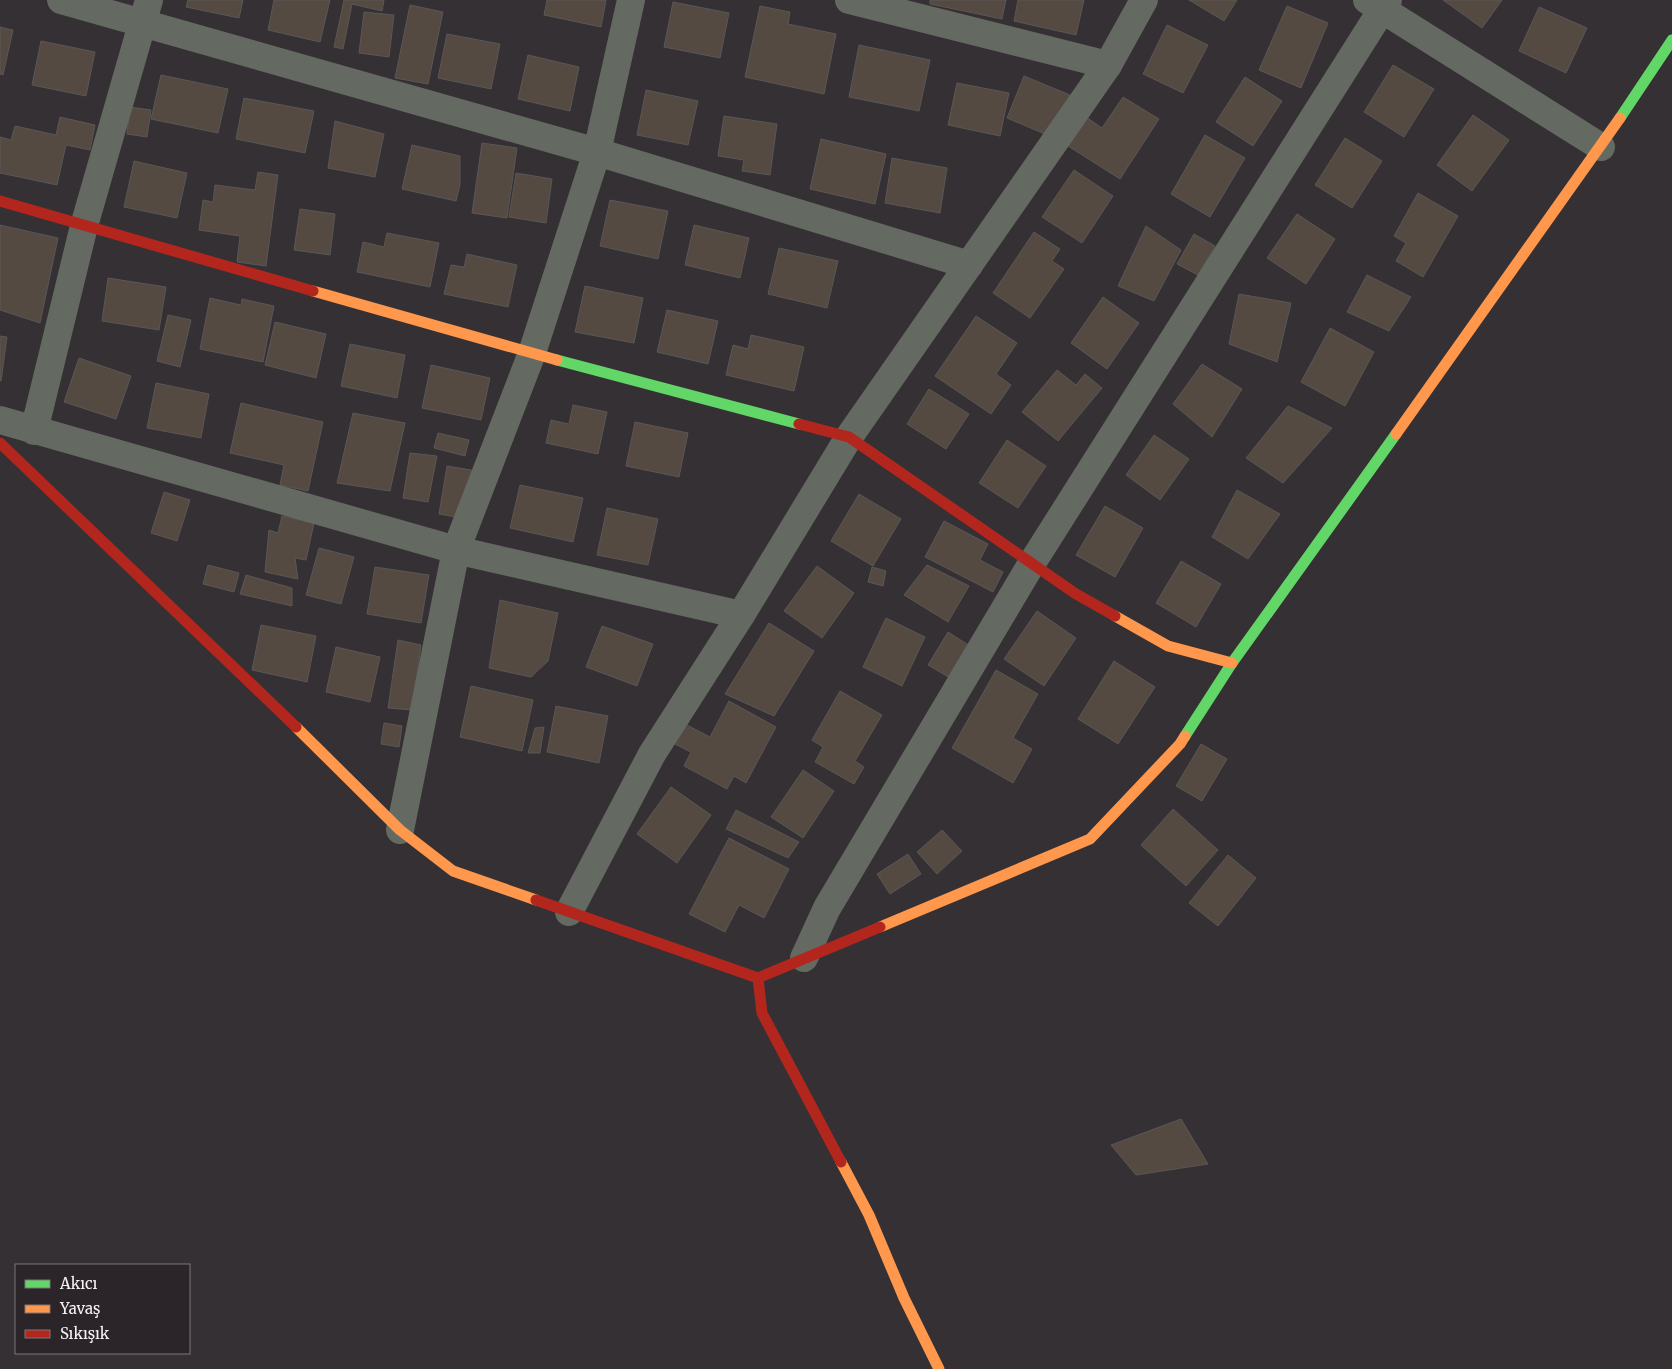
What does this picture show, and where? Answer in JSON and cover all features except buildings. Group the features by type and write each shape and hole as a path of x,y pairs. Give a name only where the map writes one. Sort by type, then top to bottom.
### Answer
{"street":[{"path":"61,0 146,11 596,152 969,265"},
{"path":"400,830 456,550 532,353 596,152 631,0"},
{"path":"849,0 1108,65"},
{"path":"569,912 652,754 741,615 849,438 1108,65 1144,0"},
{"path":"804,958 827,908 1032,562 1379,3 1601,147"},
{"path":"34,431 84,226 146,11"},
{"path":"0,443 344,773 400,830 453,871 758,978 1090,839 1180,744 1232,663 1601,147 1672,40"},
{"path":"0,201 532,353 849,438 1076,594 1168,646 1232,663"},
{"path":"0,420 456,550 741,615"},
{"path":"758,978 762,1013 869,1215 904,1298 939,1369"}],"traffic: fast":[{"path":"1620,118 1672,40"},
{"path":"557,360 799,424"},
{"path":"1185,736 1232,663 1396,434"}],"traffic: slow":[{"path":"1396,434 1620,118"},
{"path":"313,291 557,360"},
{"path":"1115,616 1168,646 1232,663"},
{"path":"296,727 400,830 453,871 536,900"},
{"path":"880,927 1090,839 1180,744 1185,736"},
{"path":"841,1162 869,1215 904,1298 939,1369"}],"traffic: jam":[{"path":"0,201 313,291"},
{"path":"799,424 849,437 1076,594 1115,616"},
{"path":"0,443 296,727"},
{"path":"536,900 758,978 880,927"},
{"path":"758,978 762,1013 841,1162"}]}
